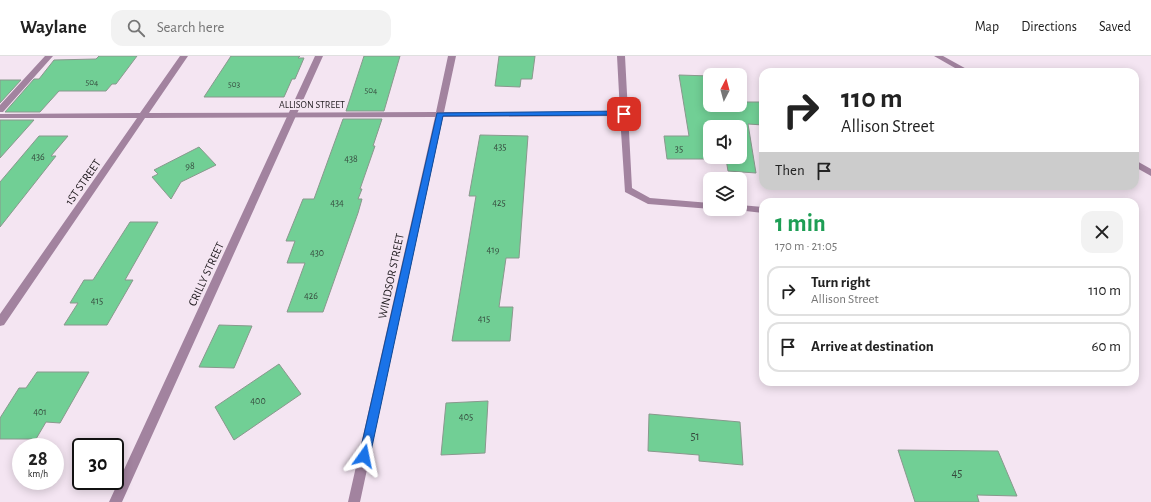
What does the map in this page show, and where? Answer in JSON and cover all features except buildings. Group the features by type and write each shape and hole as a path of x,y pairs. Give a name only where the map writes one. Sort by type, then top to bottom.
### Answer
{"street":[{"path":"0,110 49,56"},
{"name":"1ST STREET","path":"0,322 184,56"},
{"name":"CRILLY STREET","path":"115,502 319,56"},
{"name":"WINDSOR STREET","path":"354,502 452,56"},
{"path":"621,56 628,190 648,201 703,205"},
{"path":"938,56 960,68"},
{"name":"ALLISON STREET","path":"0,116 624,114"},
{"path":"1139,166 1151,173"},
{"path":"747,209 759,210"}],"route":[{"path":"364,456 440,114 624,114"}]}
